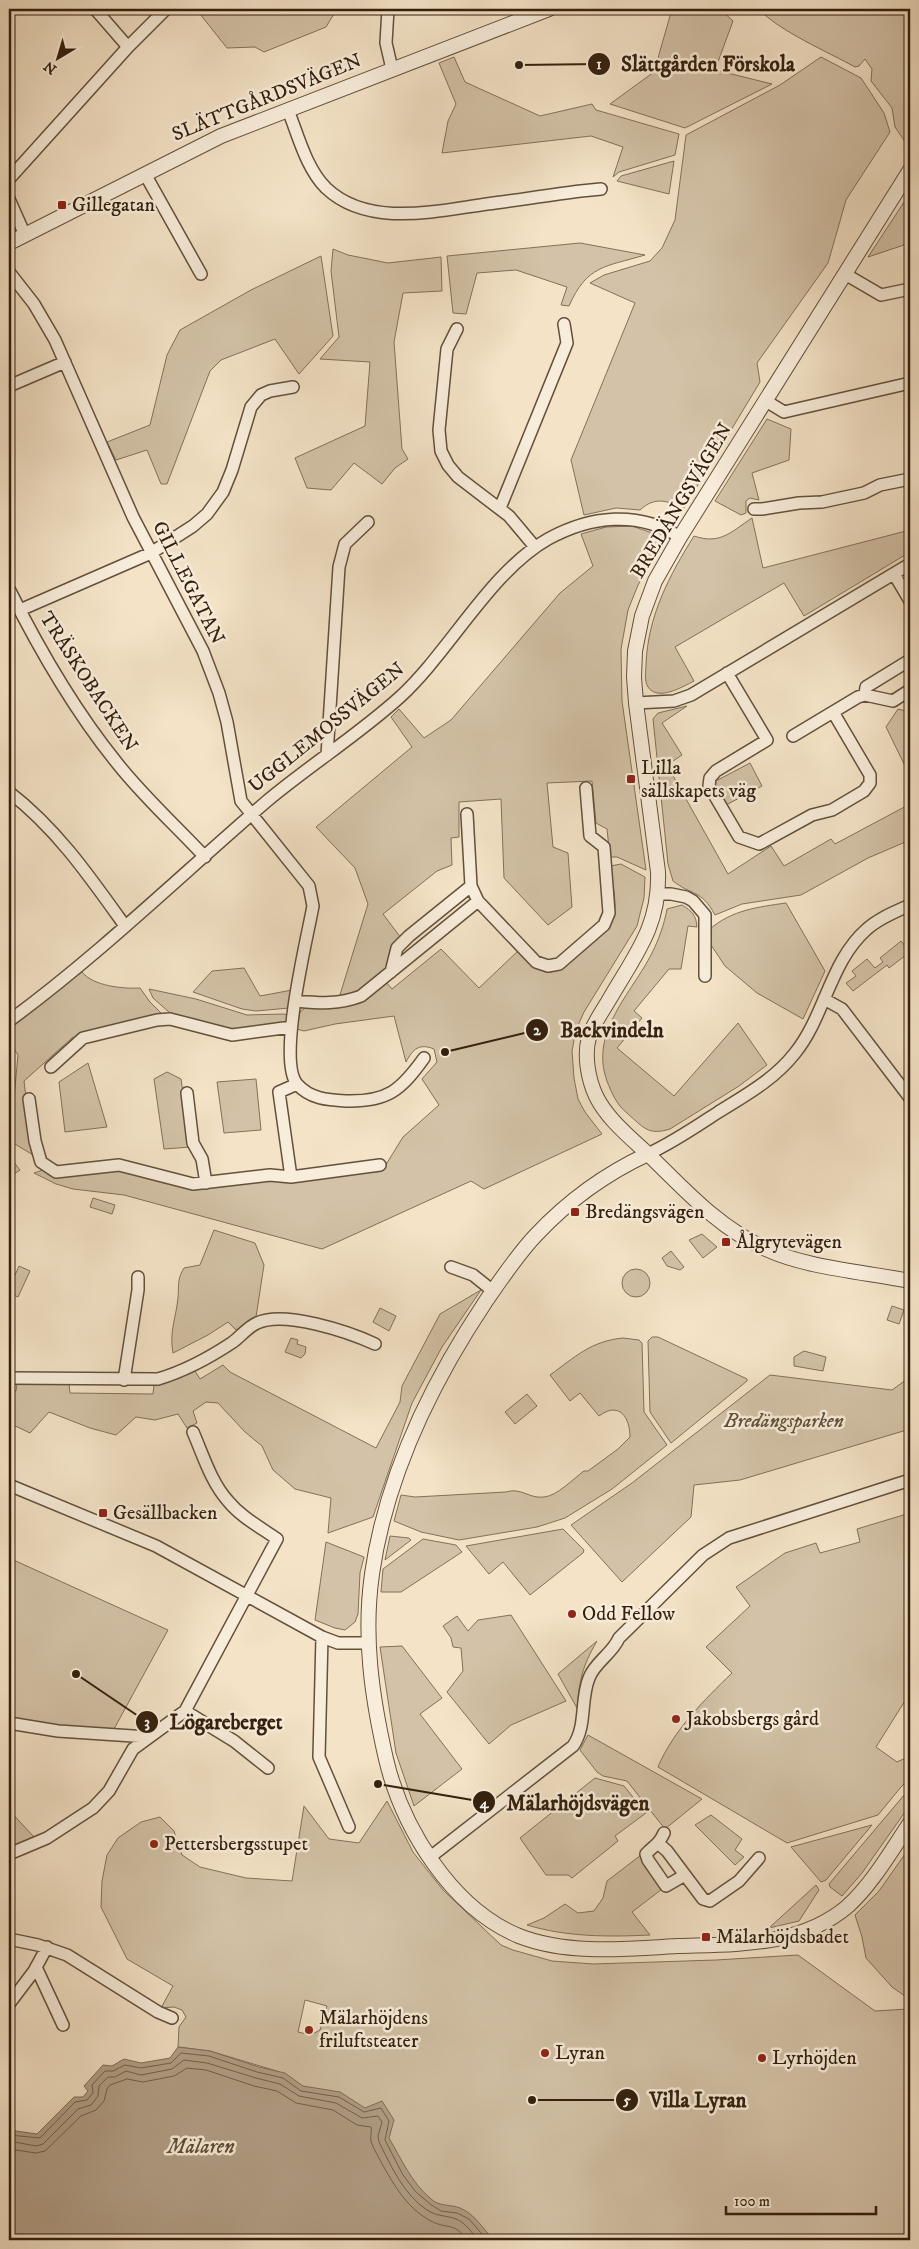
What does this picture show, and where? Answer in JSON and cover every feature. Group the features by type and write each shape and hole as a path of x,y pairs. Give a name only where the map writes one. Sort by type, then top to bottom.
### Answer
{"street":[{"path":"95,9 128,47"},
{"path":"9,179 128,47 166,9"},
{"path":"388,9 386,43 392,69"},
{"name":"SLÄTTGÅRDSVÄGEN","path":"9,243 221,136 549,9"},
{"path":"288,110 311,166 320,180 338,197 370,210 397,213 429,212 571,192 601,190"},
{"name":"BREDÄNGSVÄGEN","path":"910,170 654,581 642,616 635,651 634,677 658,872 659,894 651,925 596,1021 589,1037 587,1054 592,1084 597,1097 607,1112 717,1220 767,1250 803,1261 910,1281"},
{"path":"145,174 201,274"},
{"path":"9,199 26,235"},
{"name":"GILLEGATAN","path":"9,272 45,320 151,553 191,628 211,672 227,722 240,801 303,878 313,896 314,906 291,1027 292,1074 298,1084"},
{"path":"845,274 881,294 910,290"},
{"path":"500,508 567,343 564,324"},
{"path":"457,329 447,349 439,430 441,451 448,465 458,477 500,508 517,524 535,548"},
{"path":"9,386 65,362"},
{"path":"766,401 784,412 910,383"},
{"path":"20,610 151,553 193,526 218,500 232,470 247,417 256,400 270,391 293,387"},
{"path":"754,509 762,510 799,503 822,502 864,493 880,485 910,479"},
{"name":"UGGLEMOSSVÄGEN","path":"9,1019 125,926 251,815 402,696 493,588 535,548 560,533 580,526 620,518 646,521 680,537"},
{"path":"327,755 340,558 347,541 368,522"},
{"path":"636,703 674,701 691,695 910,564"},
{"path":"894,574 910,601"},
{"name":"TRÄSKOBACKEN","path":"9,588 20,610 85,719 109,753 131,780 205,857"},
{"path":"865,695 866,687 910,660"},
{"path":"727,672 767,740 716,771 710,778 709,786 739,837 748,841 759,844 812,815 832,810 864,791 870,783 870,775 833,712"},
{"path":"793,736 858,697 865,695 893,701 910,690"},
{"path":"467,814 471,886 478,901 536,962 548,966 559,964 604,925 609,913 604,847 590,836 586,788"},
{"path":"9,792 47,825 68,848 125,926"},
{"path":"391,972 398,948 409,936 471,886"},
{"path":"659,894 686,897 694,901 705,915 705,976"},
{"path":"296,1002 327,1004 345,1002 361,996 478,901"},
{"path":"910,906 874,923 855,941 843,959 796,1052 773,1076 666,1145 631,1162 588,1191 552,1219 526,1246 493,1291 454,1351 433,1391 411,1441 393,1489 373,1567 368,1610 371,1679 389,1772 399,1803 413,1834 429,1858 475,1908 515,1934 533,1940 585,1948 753,1943 801,1933 837,1914 850,1904 873,1877 910,1823"},
{"path":"824,999 842,1009 910,1098"},
{"path":"51,1067 83,1038 157,1020 170,1019 232,1035 291,1027"},
{"path":"291,1177 279,1092 298,1084 311,1095 326,1100 372,1099 390,1094 406,1082 424,1058"},
{"path":"187,1093 192,1143 202,1159 206,1183"},
{"path":"29,1099 35,1141 41,1162 56,1172 119,1165 193,1184 270,1175 291,1177 380,1166"},
{"path":"452,1268 473,1275 493,1291"},
{"path":"124,1380 138,1290 138,1277"},
{"path":"9,1378 158,1379 175,1374 202,1361 258,1323 277,1320 304,1322 337,1329 375,1344"},
{"path":"9,1854 47,1838 94,1808 109,1791 133,1749 185,1711 248,1597 277,1539 248,1519 227,1501 217,1485 193,1432"},
{"path":"429,1858 573,1746 582,1727 588,1681 593,1669 616,1645 619,1638 703,1555 729,1538 910,1480"},
{"path":"9,1485 156,1546 322,1638 338,1643 368,1643"},
{"path":"322,1638 319,1757 350,1827"},
{"path":"185,1711 234,1741 268,1768"},
{"path":"9,1723 58,1731 148,1737"},
{"path":"664,1833 659,1844 651,1848 646,1854 648,1860 666,1886 685,1875"},
{"path":"659,1844 667,1851 703,1899 710,1901 739,1882 758,1858"},
{"path":"9,1940 47,1947 67,1955 158,2012 172,2018"},
{"path":"9,2004 36,1967 47,1947"},
{"path":"36,1967 63,2025"}],"green space":[{"path":"196,9 337,9 326,27 264,52 255,47 227,48"},
{"path":"672,9 720,9 733,21 715,70 772,84 685,128 610,104 654,72"},
{"path":"759,9 910,9 910,142 908,146 895,127 892,108 871,81 872,69 865,59 859,66 855,67 804,41 778,25"},
{"path":"454,57 465,82 540,116 592,104 596,110 679,134 675,155 619,172 613,177 623,147 591,136 442,153 448,121 456,104 439,63"},
{"path":"821,57 861,78 884,113 890,132 846,200 828,263 757,363 760,382 684,508 672,503 656,501 640,510 616,508 584,515 571,460 635,303 590,283 604,275 650,261 662,248 675,220 686,135 780,85"},
{"path":"674,161 669,194 617,181 621,176"},
{"path":"910,193 910,243 868,257"},
{"path":"580,243 645,255 608,266 590,275 583,282 569,306 561,305 567,287 516,270 477,273 466,314 453,313 447,256"},
{"path":"333,249 348,255 388,263 441,257 442,291 403,293 394,342 402,449 408,459 395,468 382,484 354,463 331,490 307,488 295,458 365,426 370,362 320,359 339,337 331,271"},
{"path":"321,256 333,336 299,374 275,339 221,360 210,371 167,484 161,484 147,450 116,460 107,442 150,425 167,355 180,330 251,290"},
{"path":"767,419 791,429 789,460 752,473 759,500 750,498 746,501 746,513 741,515 715,501"},
{"path":"752,518 763,568 910,530 910,552 804,616 784,583 675,647 694,681 671,692 658,693 652,691 647,685 646,676 651,629 661,597 685,551 694,536 711,539 725,536"},
{"path":"632,526 658,535 662,539 662,544 638,585 628,610 621,649 622,701 646,870 617,857 610,857 607,829 596,823 592,781 547,783 553,847 568,853 572,907 548,925 504,878 501,799 459,802 459,837 451,838 452,865 437,871 383,914 401,938 389,967 353,996 339,998 368,904 355,868 316,827 412,747 391,717 399,709 424,738 451,720 560,593 593,566 581,534 606,527"},
{"path":"687,706 662,723 682,755 667,765 728,874 771,846 784,866 831,839 835,844 910,804 910,840 868,858 801,895 742,904 715,915 701,897 673,881 668,864 653,719 658,713"},
{"path":"898,709 910,712 910,776 886,727"},
{"path":"750,763 762,786 726,805 714,782"},
{"path":"621,864 645,877 644,898 637,926 584,1012 576,1030 572,1051 578,1099 585,1112 602,1134 484,1189 471,1181 322,1249 124,1195 73,1189 56,1184 34,1173 43,1170 119,1169 186,1188 267,1180 293,1182 382,1171 403,1137 439,1105 422,1079 437,1062 434,1049 429,1047 417,1048 406,1062 394,1016 335,1024 304,1031 297,1029 300,1012 305,1008 348,1006 363,1001 386,982 392,989 441,949 479,988 519,950 532,964 540,969 549,972 555,971 584,950 610,925 615,906 610,866"},
{"path":"786,903 825,971 803,1019 757,993 725,966 709,942 710,929 727,917 746,910"},
{"path":"682,905 693,914 697,927 688,926 681,969 669,969 634,1011 642,1018 617,1048 674,1096 738,1023 767,1065 739,1086 670,1129 651,1131 623,1110 615,1099 607,1081 603,1063 604,1046 615,1014 655,948 667,909"},
{"path":"901,941 910,952 889,968 887,965 853,991 846,983 856,976 852,971 867,959 875,968 883,962 880,958"},
{"path":"244,968 260,996 292,990 289,1008 256,1011 242,1009 193,992 212,971"},
{"path":"82,972 93,981 117,987 140,988 161,1013 80,1034 72,1038 24,1081 33,1155 10,1141 18,1055 9,1042 9,1026"},
{"path":"149,989 196,999 247,1015 284,1014 288,1016 287,1023 241,1030 222,1027 170,1013 153,998"},
{"path":"88,1063 107,1127 65,1132 59,1082"},
{"path":"167,1072 181,1079 191,1147 164,1149 154,1079"},
{"path":"256,1079 261,1130 224,1133 217,1082"},
{"path":"9,1156 20,1170 14,1174 9,1174"},
{"path":"93,1198 115,1205 112,1214 90,1207"},
{"path":"214,1230 255,1243 264,1265 256,1317 236,1330 228,1322 208,1335 173,1353 172,1332 180,1276 184,1268 200,1265"},
{"path":"702,1234 717,1247 703,1258 689,1240"},
{"path":"671,1251 684,1267 680,1270 667,1266 662,1258"},
{"path":"19,1266 30,1271 18,1297 9,1293 9,1289"},
{"path":"636,1269 646,1273 650,1283 646,1293 636,1297 626,1293 622,1283 626,1273"},
{"path":"481,1290 442,1347 412,1403 373,1517 328,1533 331,1498 295,1489 273,1470 262,1446 245,1432 218,1403 206,1402 193,1411 197,1423 187,1428 178,1414 155,1420 136,1417 116,1435 90,1428 49,1412 30,1433 9,1423 9,1391 16,1391 17,1383 69,1384 70,1393 153,1394 154,1385 195,1371 200,1379 223,1365 230,1372 376,1448 400,1402 402,1386 440,1314"},
{"path":"892,1306 904,1310 899,1324 887,1320"},
{"path":"380,1308 396,1316 389,1331 373,1322"},
{"path":"652,1337 658,1337 747,1379 747,1381 671,1443 650,1412 648,1341"},
{"path":"291,1338 298,1340 297,1344 306,1347 305,1354 301,1358 285,1352"},
{"path":"623,1338 639,1340 642,1343 644,1412 667,1445 612,1489 565,1518 537,1527 459,1540 421,1532 394,1521 401,1495 415,1497 516,1491 539,1497 549,1496 618,1449 630,1437 628,1423 622,1413 612,1410 599,1416 580,1393 570,1401 550,1375 592,1346"},
{"path":"804,1351 826,1357 823,1371 794,1366 794,1357"},
{"name":"Bredängsparken","path":"770,1375 892,1390 910,1377 910,1429 740,1480 694,1485 691,1517 622,1582 571,1525 632,1483"},
{"path":"527,1394 537,1406 515,1424 505,1412"},
{"path":"910,1513 910,1693 876,1747 897,1762 910,1756 910,1778 878,1815 787,1843 658,1767 664,1754 681,1729 700,1705 732,1673 706,1647 750,1606 736,1587 785,1553 816,1543 820,1553 860,1542 857,1529"},
{"path":"563,1529 584,1550 583,1553 530,1595 503,1562 489,1574 466,1546"},
{"path":"390,1536 409,1538 411,1540 385,1560"},
{"path":"423,1539 456,1545 462,1552 401,1592 381,1592 383,1569"},
{"path":"326,1542 364,1557 360,1573 358,1614 355,1622 345,1630 315,1620"},
{"path":"9,1558 168,1630 114,1729 45,1725 9,1719"},
{"path":"511,1615 566,1701 511,1725 489,1744 447,1692 463,1671 461,1648 453,1647 451,1638 443,1626 457,1616 468,1631 478,1620"},
{"path":"597,1641 582,1673 577,1708 558,1674"},
{"path":"402,1646 442,1698 420,1714 462,1769 414,1806 396,1753 380,1647"},
{"path":"588,1735 702,1799 665,1829 627,1781 603,1776 597,1772 580,1750"},
{"path":"595,1778 624,1786 646,1813 615,1836 618,1841 572,1878 568,1875 546,1875 520,1838"},
{"path":"910,1788 910,1805 862,1873 842,1896 830,1887 829,1884"},
{"path":"387,1801 413,1852 443,1890 501,1945 513,1950 552,1961 593,1964 798,1955 875,2011 908,2009 905,1996 892,1987 866,1958 855,1915 879,1891 910,1847 910,2240 278,2240 280,2072 210,2051 178,2047 179,2027 186,2017 182,2010 174,2007 161,2008 173,1986 127,1959 101,1907 102,1881 107,1855 118,1838 141,1822 160,1817 174,1831 182,1855 200,1867 246,1878 292,1881 304,1806 329,1839 359,1843","holes":["305,2000 327,2006 320,2030 311,2035 298,2032"]},
{"path":"9,1810 34,1837 9,1849"},
{"path":"711,1815 742,1839 735,1850 744,1857 735,1865 695,1825"},
{"path":"872,1825 826,1880 821,1882 791,1847"},
{"path":"641,1855 666,1886 632,1912 650,1935 572,1934 527,1925 544,1918 565,1904 578,1913 594,1911 603,1898 607,1881"},
{"path":"816,1885 819,1890 799,1921 769,1928"}],"water":[{"name":"Mälaren","path":"178,2047 210,2051 259,2067 285,2073 303,2086 340,2092 365,2108 382,2101 394,2120 389,2138 418,2185 434,2202 460,2208 470,2214 494,2240 9,2240 9,2130 37,2134 74,2097 83,2097 88,2091 84,2086 103,2065 112,2066 124,2059 141,2063 170,2058"}],"place":[{"name":"Slättgården Förskola","path":"519,65"},
{"name":"Gillegatan","path":"62,205"},
{"name":"Lilla sällskapets väg","path":"631,779"},
{"name":"Backvindeln","path":"445,1052"},
{"name":"Bredängsvägen","path":"575,1212"},
{"name":"Ålgrytevägen","path":"726,1242"},
{"name":"Gesällbacken","path":"103,1513"},
{"name":"Odd Fellow","path":"572,1614"},
{"name":"Lögareberget","path":"76,1674"},
{"name":"Jakobsbergs gård","path":"676,1719"},
{"name":"Mälarhöjdsvägen","path":"378,1784"},
{"name":"Pettersbergsstupet","path":"154,1844"},
{"name":"Mälarhöjdsbadet","path":"706,1937"},
{"name":"Mälarhöjdens friluftsteater","path":"309,2030"},
{"name":"Lyran","path":"545,2053"},
{"name":"Lyrhöjden","path":"762,2058"},
{"name":"Villa Lyran","path":"532,2100"}]}
